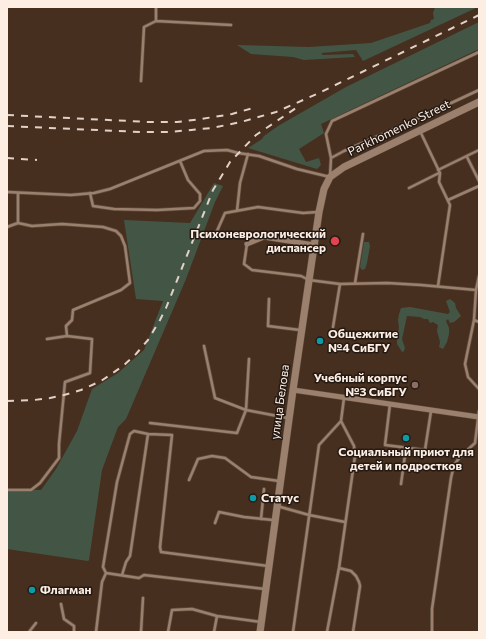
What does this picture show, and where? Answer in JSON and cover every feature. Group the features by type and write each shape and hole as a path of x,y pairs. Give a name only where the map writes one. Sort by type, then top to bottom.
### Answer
{"main road":[{"name":"Parkhomenko Street","path":"330,177 344,167 479,102"},
{"name":"улица Белова","path":"260,632 319,212 324,189 330,177"}],"street":[{"path":"247,244 264,237 314,245"},
{"path":"293,390 431,410 479,415"}],"lane":[{"path":"156,7 156,21"},
{"path":"141,81 144,27 156,21 230,25"},
{"path":"7,192 71,195 110,189 204,151 227,150 259,156 297,169 330,177 331,158 326,134 332,121 479,52"},
{"path":"331,158 479,90"},
{"path":"420,130 439,172 439,182 450,205 438,286"},
{"path":"409,188 479,150"},
{"path":"237,211 240,183 248,154"},
{"path":"466,156 479,181"},
{"path":"90,193 93,206 114,209 157,210 194,208 200,201 200,194 188,180 180,161"},
{"path":"448,200 479,186"},
{"path":"18,193 18,223"},
{"path":"217,231 225,213 258,207 303,213 319,212"},
{"path":"7,227 18,223 32,226 62,224 103,227 116,231 121,236 125,246 130,284 122,290 73,310 72,320 66,326 67,336"},
{"path":"355,283 363,234"},
{"path":"247,244 244,264 252,270 301,276 309,280 340,284 387,283 476,290"},
{"path":"479,276 476,290 474,320 465,364 468,377 479,389"},
{"path":"333,328 340,284"},
{"path":"269,299 268,326 302,330"},
{"path":"474,320 479,322"},
{"path":"7,490 31,490 40,483 59,458 65,382 90,373 92,339 67,336 47,339"},
{"path":"204,346 215,398 246,410 289,418"},
{"path":"150,423 237,433 246,410 249,359"},
{"path":"327,632 339,568 355,456 354,446 341,422 344,397"},
{"path":"390,404 385,445 425,450 431,410"},
{"path":"432,632 432,609 451,478 454,465 460,456 474,443 479,415"},
{"path":"293,632 319,445 341,422"},
{"path":"106,573 103,568 117,482 130,434 134,431 172,436 160,547 161,552 269,566"},
{"path":"122,575 126,562 130,556 148,434"},
{"path":"401,484 406,448"},
{"path":"189,480 198,459 212,456 225,458 251,477 280,482"},
{"path":"261,519 264,489"},
{"path":"277,506 309,515 345,522"},
{"path":"214,523 219,512 244,517 275,520"},
{"path":"339,568 351,571 356,576 360,586 353,632"},
{"path":"106,573 139,578 144,575 266,590"},
{"path":"96,632 102,582 106,573"},
{"path":"141,632 143,598"},
{"path":"61,604 64,619 74,626 74,632"},
{"path":"168,632 172,610 192,610 217,616 261,622"},
{"path":"214,632 217,616"},
{"path":"29,632 36,623"}],"green space":[{"path":"435,7 478,7 363,61 356,50 321,53 323,55 353,54 355,57 304,60 293,57 251,54 237,45 309,47 371,43 430,23 431,20 434,19 433,13"},
{"path":"479,22 479,49 321,124 324,133 299,149 306,162 319,158 321,165 317,169 248,148 278,126 346,87"},
{"path":"214,183 223,186 215,202 186,279 126,419 118,427 102,470 89,560 7,549 7,489 41,490 56,469 77,431 92,389 118,373 144,350 163,301 136,299 124,220 190,223"},
{"path":"364,242 369,242 370,246 365,269 362,270 360,267"},
{"path":"450,299 455,303 461,316 454,322 450,323 448,319 446,321 449,328 449,334 443,349 439,347 440,342 437,331 438,325 433,322 430,323 428,319 407,316 402,339 405,348 402,352 397,344 399,328 398,320 401,308 410,307 448,314 450,312 446,301"}],"railway":[{"path":"7,126 169,132 212,128 241,122 276,112 319,93 479,15"},
{"path":"7,401 50,398 81,390 101,381 123,366 136,354 148,340 166,308 213,190 230,162 256,135 299,106"},
{"path":"7,115 177,122 232,114 253,108"},
{"path":"7,158 37,160"}],"place":[{"name":"Психоневрологический диспансер","path":"335,241"},
{"name":"Общежитие №4 СиБГУ","path":"320,341"},
{"name":"Учебный корпус №3 СиБГУ","path":"415,385"},
{"name":"Социальный приют для детей и подростков","path":"406,438"},
{"name":"Статус","path":"253,498"},
{"name":"Флагман","path":"32,590"}]}
